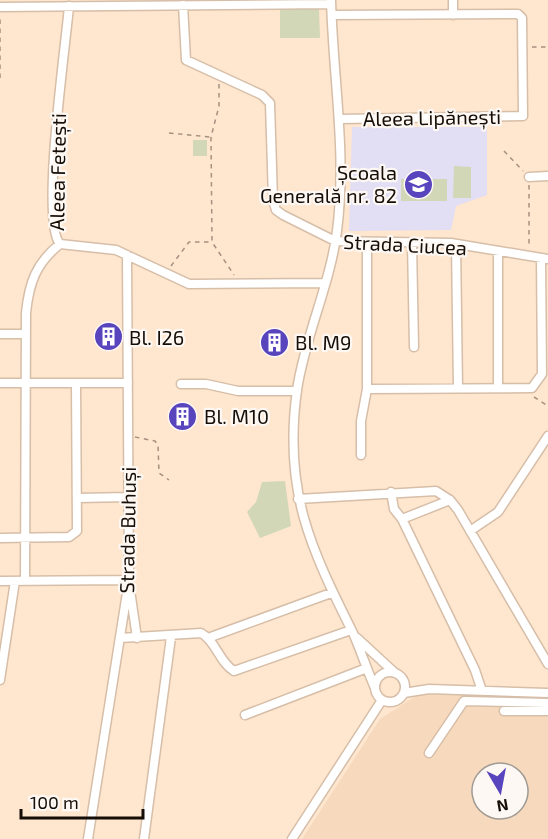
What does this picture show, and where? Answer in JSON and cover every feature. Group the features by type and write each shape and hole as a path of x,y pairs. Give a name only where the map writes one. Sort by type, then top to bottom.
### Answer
{"street":[{"path":"453,0 453,15"},
{"path":"0,7 136,3 183,5 238,2 332,2 340,119 340,194 335,241 297,391 295,442 298,499 308,537 331,593 353,633 382,700"},
{"name":"Aleea Fetești","path":"72,4 53,160 54,231 60,244 105,247 189,284 324,283"},
{"name":"Strada Ciucea","path":"183,5 186,60 262,95 270,103 272,195 276,210 335,241 456,244 544,259"},
{"name":"Aleea Lipănești","path":"332,15 518,14 522,18 523,116 340,119"},
{"path":"529,177 548,176"},
{"path":"361,455 361,421 367,389 367,243"},
{"path":"412,243 414,347"},
{"path":"25,581 28,297 33,276 44,258 60,244"},
{"path":"456,244 458,388"},
{"path":"498,251 498,388"},
{"name":"Strada Buhuși","path":"88,839 129,580 127,255"},
{"path":"367,389 532,388 542,374 544,259"},
{"path":"0,334 26,334"},
{"path":"0,383 128,383"},
{"path":"0,538 73,535 78,525 76,383"},
{"path":"181,384 206,384 238,391 297,391"},
{"path":"470,531 498,512 548,436"},
{"path":"298,499 436,491 450,500 548,664"},
{"path":"391,492 393,509 402,519 476,670 482,691"},
{"path":"78,498 129,497"},
{"path":"402,519 450,500"},
{"path":"0,581 129,580 137,638"},
{"path":"0,680 15,581"},
{"path":"208,638 331,593"},
{"path":"120,638 171,637 196,633 208,638 227,666 234,671 353,633"},
{"path":"353,633 404,680 429,689"},
{"path":"144,839 171,637"},
{"path":"245,715 367,668"},
{"path":"375,688 381,675 395,673"},
{"path":"404,680 404,693"},
{"path":"382,700 394,702 404,693 429,689 548,693"},
{"path":"292,839 382,700"},
{"path":"429,753 464,701 548,703"},
{"path":"504,711 548,711"}],"path":[{"path":"0,7 0,78"},
{"path":"522,46 548,47"},
{"path":"219,77 219,106 211,137 212,242 239,284"},
{"path":"169,133 211,137"},
{"path":"504,151 529,177 529,256"},
{"path":"165,274 189,242 212,242"},
{"path":"532,388 533,397 548,406"},
{"path":"128,437 149,438 155,441 158,445 159,473 169,480"}],"shaded area":[{"name":"Școala Generală nr. 82","path":"352,127 487,127 487,195 456,206 451,230 349,231"},
{"path":"419,694 548,698 548,839 302,839 380,719"}],"green space":[{"path":"280,9 319,9 320,38 280,38"},
{"path":"193,140 207,140 207,156 193,156"},
{"path":"454,166 471,167 471,198 453,198"},
{"path":"401,179 447,179 447,201 401,201"},
{"path":"285,481 291,526 260,538 247,512 256,502 262,482"}],"place":[{"name":"Școala Generală nr. 82","path":"418,184"},
{"name":"Bl. I26","path":"108,337"},
{"name":"Bl. M9","path":"274,342"},
{"name":"Bl. M10","path":"183,416"}]}
